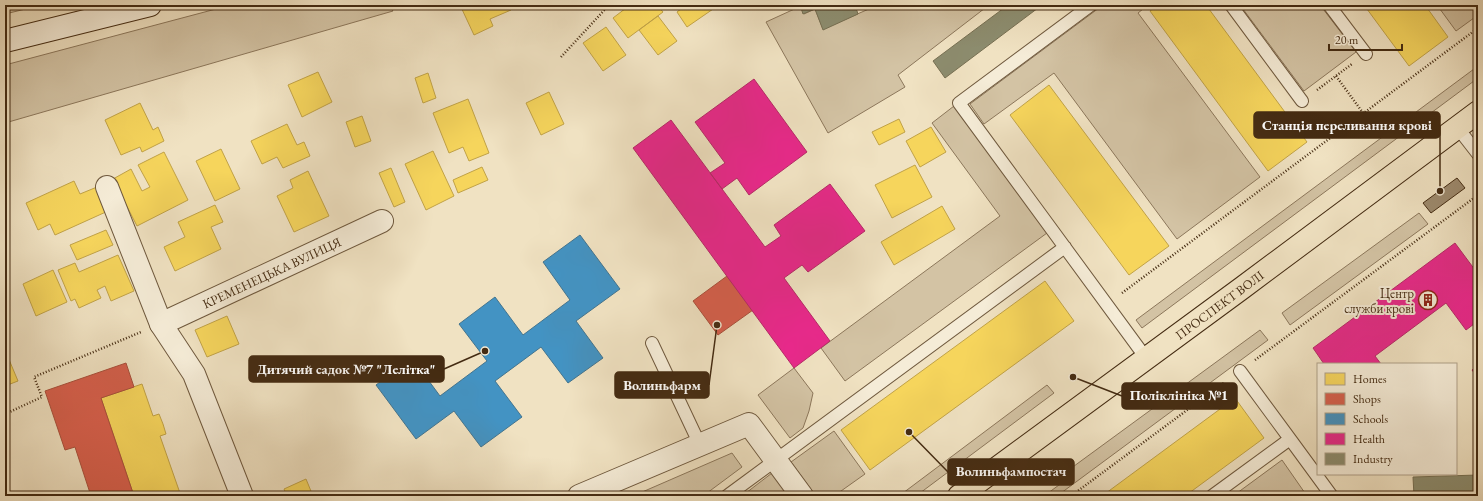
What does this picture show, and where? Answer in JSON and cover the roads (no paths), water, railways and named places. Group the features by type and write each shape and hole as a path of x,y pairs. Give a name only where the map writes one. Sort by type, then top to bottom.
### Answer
{"main road":[{"name":"ПРОСПЕКТ ВОЛІ","path":"959,496 1478,112"}],"street":[{"path":"5,41 150,5"},
{"path":"107,187 161,324 194,374 242,496"},
{"name":"КРЕМЕНЕЦЬКА ВУЛИЦЯ","path":"161,324 382,221"},
{"path":"579,496 749,424 802,496"}],"lane":[{"path":"1091,5 960,103 1146,358"},
{"path":"1231,5 1302,101"},
{"path":"1330,5 1366,54"},
{"path":"1457,127 1478,154"},
{"path":"727,496 1065,247"},
{"path":"652,343 700,445"},
{"path":"1240,371 1331,495"},
{"path":"1212,496 1290,439"}],"place":[{"name":"Станція переливання крові","path":"1440,191"},
{"name":"Центр служби крові","path":"1428,300"},
{"name":"Волиньфарм","path":"717,325"},
{"name":"Дитячий садок №7 \"Лелітка\"","path":"485,351"},
{"name":"Поліклініка №1","path":"1073,377"},
{"name":"Волиньфампостач","path":"909,432"}]}
